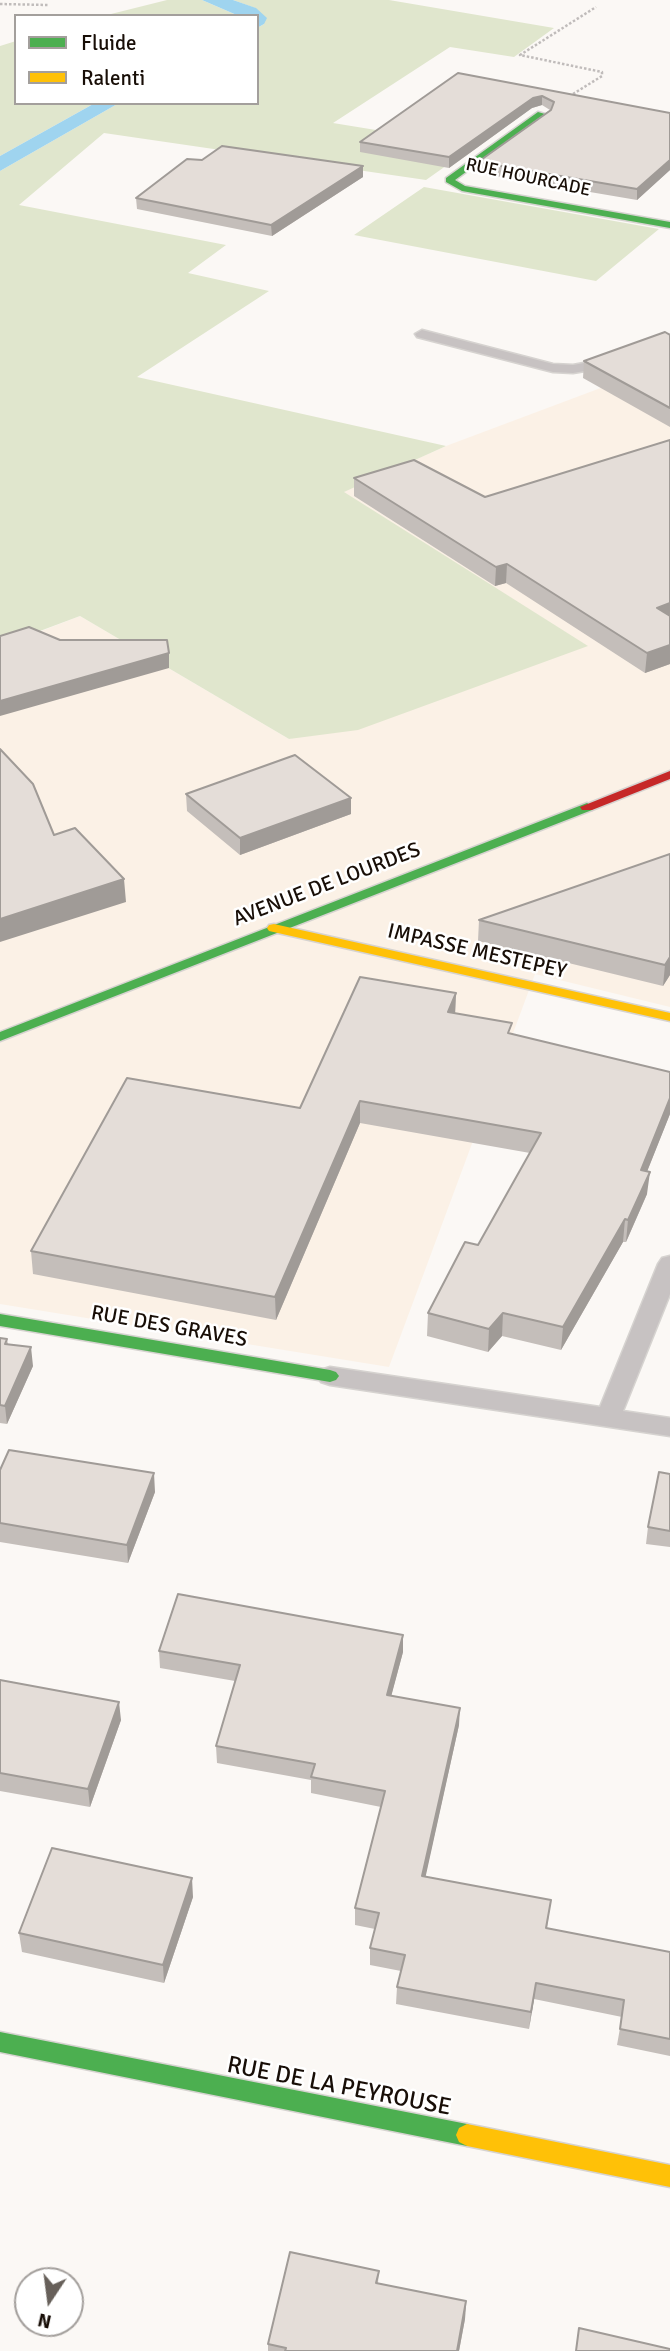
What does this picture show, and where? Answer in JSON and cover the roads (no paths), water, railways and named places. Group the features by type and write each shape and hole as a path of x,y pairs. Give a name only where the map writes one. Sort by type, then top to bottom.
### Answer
{"street":[{"name":"RUE HOURCADE","path":"541,114 449,180 462,187 670,225"},
{"name":"AVENUE DE LOURDES","path":"0,1037 670,775"},
{"name":"IMPASSE MESTEPEY","path":"274,928 670,1017"},
{"name":"RUE DES GRAVES","path":"0,1320 330,1376"},
{"name":"RUE DE LA PEYROUSE","path":"0,2042 670,2176"}],"lane":[{"path":"422,334 554,368 573,369 603,365 670,339"},
{"path":"608,1418 670,1264"},
{"path":"330,1376 670,1427"}],"water":[{"path":"202,0 233,0 256,8 267,18 259,27 259,14 234,14"},
{"path":"91,105 116,105 0,171 0,156"}]}
